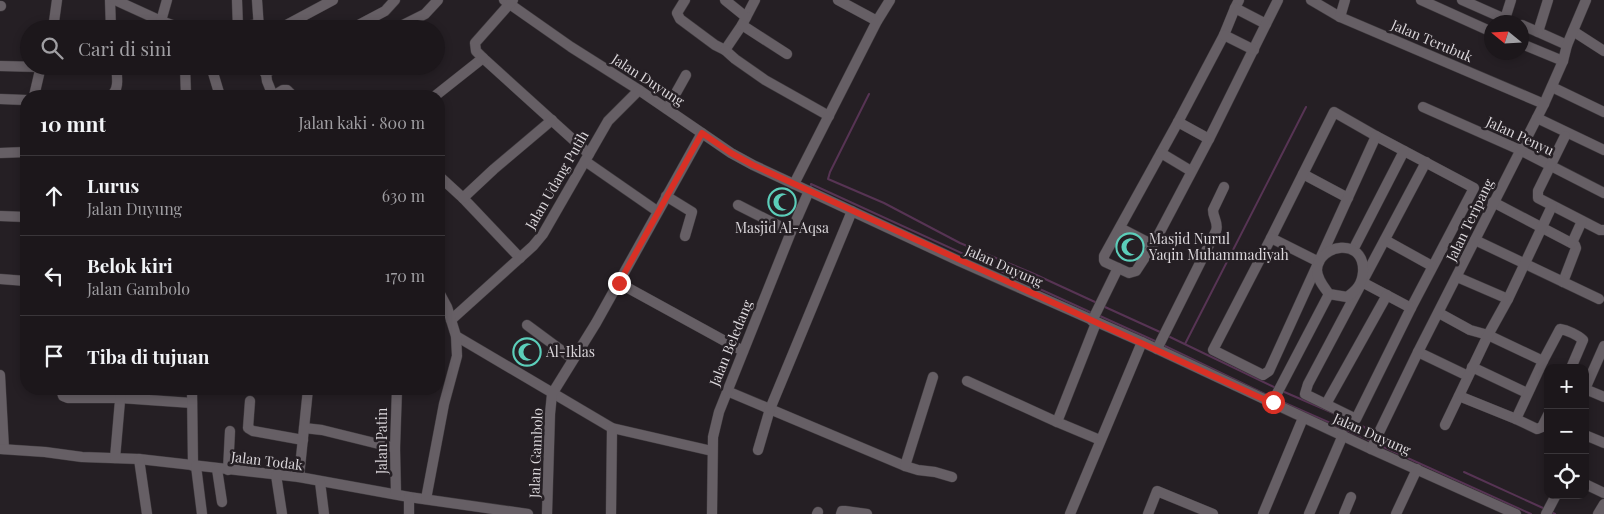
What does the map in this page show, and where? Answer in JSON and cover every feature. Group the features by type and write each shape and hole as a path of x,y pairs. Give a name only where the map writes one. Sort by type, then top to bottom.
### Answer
{"street":[{"path":"54,20 57,0"},
{"path":"110,0 111,20"},
{"path":"116,0 159,20"},
{"path":"161,20 167,0"},
{"path":"235,20 237,0"},
{"path":"257,0 258,20"},
{"path":"296,20 333,0"},
{"path":"368,20 385,11 395,0"},
{"path":"413,20 425,14 438,0"},
{"path":"685,0 678,13 680,19 766,80 829,116"},
{"path":"725,0 744,21 787,54"},
{"path":"725,50 755,0"},
{"path":"838,0 877,21"},
{"path":"794,184 877,21 890,0"},
{"path":"1266,24 1237,4 1224,35 1103,258 1105,262 1129,273 1134,272 1152,245 1209,139 1278,0"},
{"name":"Jalan Terubuk","path":"1312,0 1340,16 1544,104"},
{"path":"1340,16 1345,0"},
{"path":"1421,0 1484,28"},
{"path":"1462,0 1475,3 1498,15"},
{"path":"1510,15 1511,0"},
{"path":"1538,32 1548,0"},
{"name":"Jalan Teripang","path":"1371,449 1493,202 1544,104 1563,61 1567,45 1586,0"},
{"path":"509,1 475,43 476,51 552,120 587,158 657,211"},
{"name":"Jalan Duyung","path":"509,1 571,46 731,153 753,165 1157,350 1276,396 1303,418 1516,514"},
{"path":"1529,28 1567,45"},
{"path":"1573,31 1604,50"},
{"path":"1224,35 1254,50"},
{"path":"1529,47 1563,61"},
{"path":"443,90 483,58"},
{"path":"0,66 20,66"},
{"path":"35,90 39,75"},
{"path":"116,75 116,90"},
{"path":"185,75 186,90"},
{"path":"214,75 218,90"},
{"path":"267,75 271,90"},
{"path":"667,109 686,75"},
{"path":"1552,87 1604,112"},
{"name":"Jalan Udang Putih","path":"451,320 520,258 543,234 608,121 639,90"},
{"path":"0,99 20,100"},
{"name":"Jalan Penyu","path":"1423,107 1520,150 1604,193"},
{"path":"1376,136 1269,370 1263,375 1213,350 1334,112 1474,188 1432,266 1356,419 1305,394 1308,384 1426,162"},
{"path":"1537,118 1604,150"},
{"path":"463,198 552,120"},
{"path":"1178,122 1209,139"},
{"name":"Jalan Gambolo","path":"547,514 552,394 619,283 657,211 702,133"},
{"path":"1565,136 1538,194 1539,199 1582,222 1604,230"},
{"path":"1353,250 1404,151"},
{"path":"0,153 20,152"},
{"path":"1161,153 1191,171"},
{"path":"1303,174 1348,198"},
{"path":"445,182 520,258"},
{"path":"1157,350 1216,231 1217,224 1213,210 1224,187"},
{"name":"Jalan Beledang","path":"712,514 712,451 715,427 727,391 809,191"},
{"path":"666,196 692,212 685,236"},
{"path":"1493,202 1572,243 1576,248 1563,282"},
{"path":"738,205 791,232"},
{"path":"1445,425 1552,206"},
{"path":"758,450 770,409 852,211"},
{"path":"0,216 20,217"},
{"path":"1572,243 1582,222"},
{"path":"1120,228 1152,245"},
{"path":"1271,238 1319,262"},
{"path":"1385,240 1432,266"},
{"path":"1475,240 1599,298"},
{"path":"1339,248 1351,248 1359,254 1364,265 1362,282 1347,297 1329,294 1317,272 1319,262 1324,255 1339,248"},
{"path":"1057,422 1094,322 1118,268"},
{"path":"1457,278 1508,299"},
{"path":"0,280 20,281"},
{"path":"1362,282 1411,308"},
{"path":"619,283 743,351"},
{"path":"1276,396 1329,294"},
{"path":"1326,404 1387,295"},
{"path":"426,499 444,404 457,356 456,336 445,303"},
{"path":"1439,313 1470,330 1488,335 1543,361"},
{"path":"527,325 573,359"},
{"path":"1516,419 1557,331 1562,329 1583,340 1573,364"},
{"path":"456,336 612,428 712,451"},
{"path":"1070,514 1142,342"},
{"path":"1589,380 1604,346"},
{"path":"1418,352 1528,393"},
{"path":"0,375 2,449"},
{"path":"905,466 933,377"},
{"path":"967,381 1100,440"},
{"path":"727,391 905,466 952,477"},
{"path":"1589,391 1604,397"},
{"path":"64,395 68,398 99,395"},
{"path":"115,458 120,395"},
{"path":"134,395 192,403"},
{"path":"192,395 195,466 202,514"},
{"path":"299,477 307,395"},
{"name":"Jalan Patin","path":"396,494 397,395"},
{"path":"1459,396 1538,429 1544,423"},
{"path":"250,401 248,428 253,432 303,440"},
{"path":"1262,514 1303,418"},
{"path":"304,428 322,430 395,448"},
{"path":"610,514 612,428"},
{"path":"222,502 222,469 230,431"},
{"path":"1309,514 1342,435"},
{"path":"1589,437 1604,443"},
{"name":"Jalan Todak","path":"2,449 139,459 276,474 426,499 486,512 528,514"},
{"path":"139,459 148,514"},
{"path":"1396,514 1417,469"},
{"path":"276,474 282,514"},
{"path":"320,482 324,514"},
{"path":"1589,486 1604,493"},
{"path":"1148,514 1157,491 1213,514"},
{"path":"409,496 409,514"},
{"path":"1344,514 1351,497"},
{"path":"1546,514 1554,499"},
{"path":"1598,514 1604,504"},
{"path":"841,514 842,511 845,511 867,514"}],"waterway":[{"path":"869,94 828,179 884,203 960,243 1095,302"},
{"path":"1185,344 1306,107"},
{"path":"811,185 1090,312"},
{"path":"1105,307 1160,332"},
{"path":"1100,316 1155,341"},
{"path":"1170,337 1276,388"},
{"path":"1165,346 1271,397"},
{"path":"1282,391 1340,416"},
{"path":"1278,400 1369,440"},
{"path":"1355,423 1373,431"},
{"path":"1379,445 1531,514"},
{"path":"1464,472 1543,508"}],"place":[{"name":"Masjid Al-Aqsa","path":"782,202"},
{"name":"Masjid Nurul Yaqin Muhammadiyah","path":"1130,247"},
{"name":"Al-Iklas","path":"527,352"}],"route":[{"path":"619,283 657,211 702,133 731,153 753,165 959,261 1273,402"}]}
